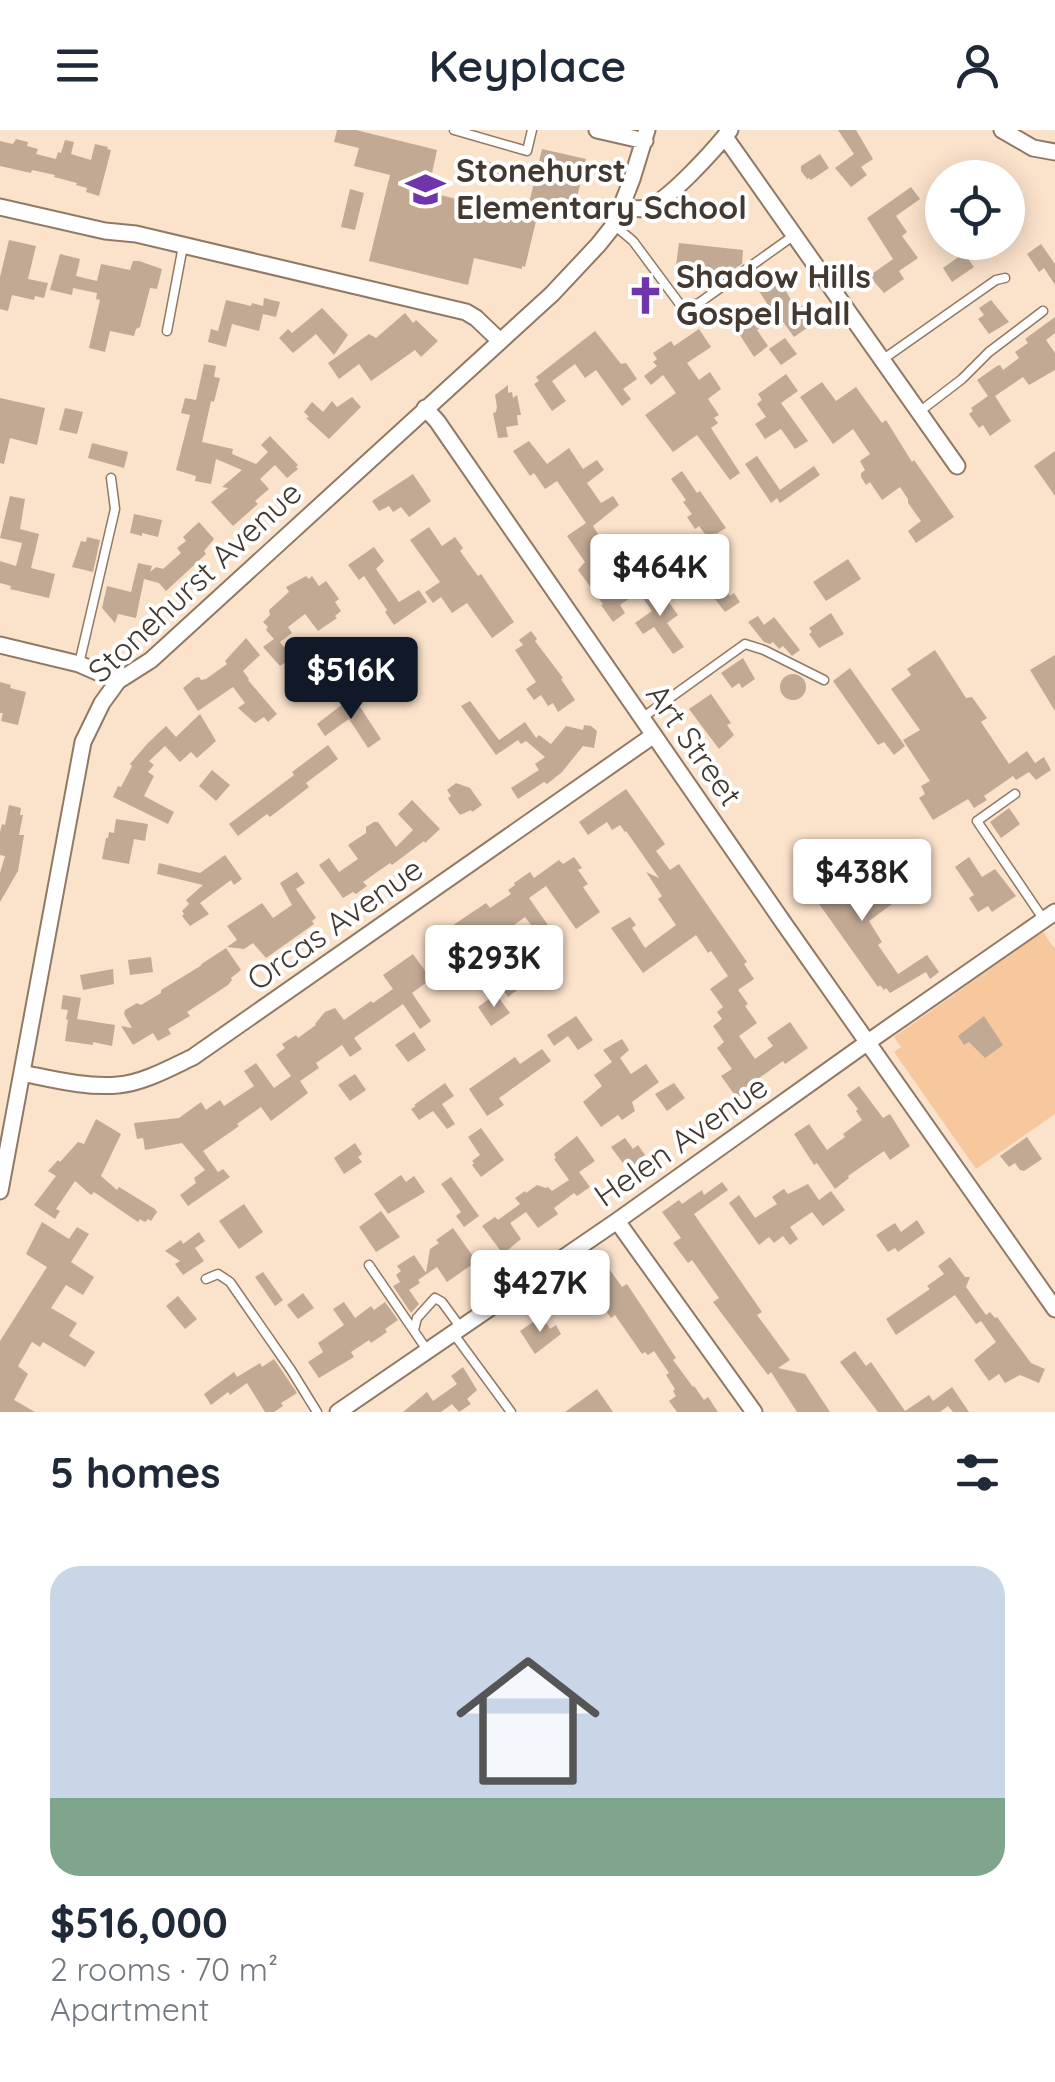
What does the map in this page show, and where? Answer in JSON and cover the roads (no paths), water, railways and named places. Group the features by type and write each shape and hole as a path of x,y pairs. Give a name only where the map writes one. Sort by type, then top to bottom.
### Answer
{"street":[{"path":"597,130 646,135"},
{"path":"1002,130 1033,148 1055,152"},
{"path":"622,207 643,209 655,204 701,164 727,133 957,466"},
{"name":"Stonehurst Avenue","path":"0,1189 83,742 102,703 118,681 151,660 552,294 614,226 646,135"},
{"path":"0,207 106,232 136,234 466,312 499,340"},
{"name":"Art Street","path":"425,408 1055,1309"},
{"path":"0,645 78,664 118,681"},
{"name":"Orcas Avenue","path":"22,1073 118,1085 161,1073 193,1057 654,735"},
{"name":"Helen Avenue","path":"338,1412 1049,916"},
{"path":"617,1221 754,1412"}],"lane":[{"path":"454,130 527,150 532,130"},
{"path":"614,226 633,241 682,307 699,304 794,235"},
{"path":"168,331 183,246"},
{"path":"882,360 996,280 1005,278"},
{"path":"918,412 1044,311"},
{"path":"78,664 115,510 110,478"},
{"path":"642,718 745,644 824,680"},
{"path":"1016,794 976,821 1049,916"},
{"path":"369,1265 427,1350"},
{"path":"206,1278 218,1274 230,1282 317,1412"},
{"path":"414,1330 417,1318 435,1298 442,1302 510,1412"}],"place":[{"name":"Stonehurst Elementary School","path":"426,189"},
{"name":"Shadow Hills Gospel Hall","path":"646,295"}]}
